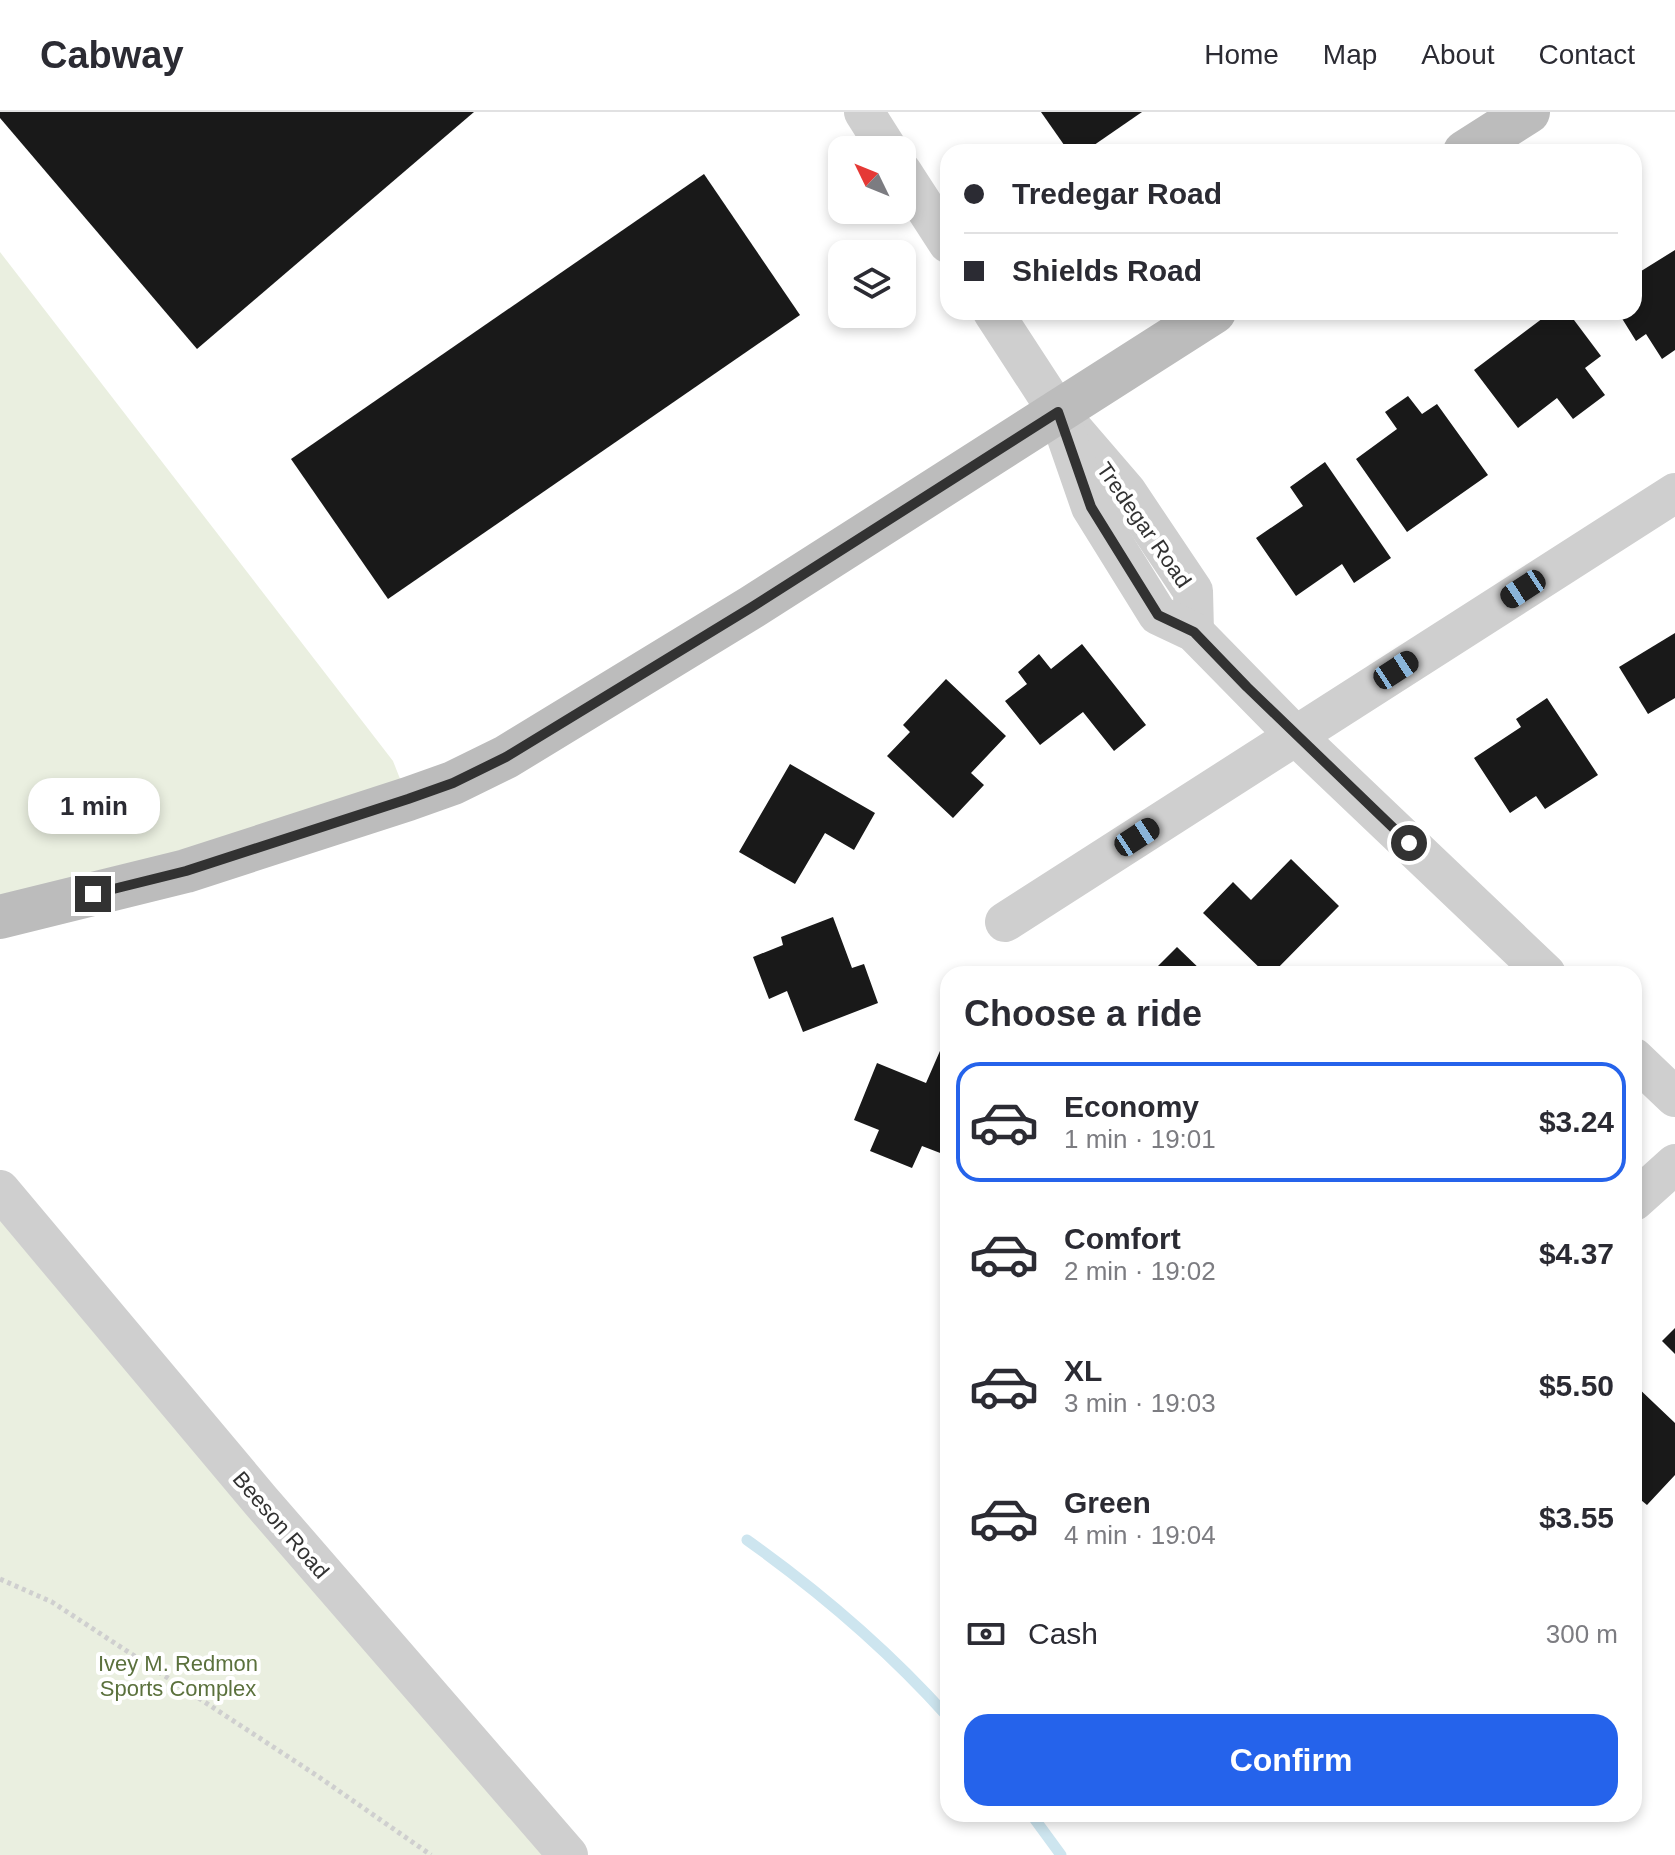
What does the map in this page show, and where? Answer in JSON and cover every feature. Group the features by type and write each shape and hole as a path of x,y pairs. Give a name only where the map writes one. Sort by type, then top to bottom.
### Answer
{"street":[{"path":"864,112 879,136"},
{"path":"1478,144 1528,112"},
{"path":"916,194 940,231"},
{"name":"Tredegar Road","path":"998,320 1058,412 1126,491 1193,591 1194,632 1295,735 1538,966"},
{"path":"0,917 186,871 453,783 506,757 743,613 1202,320"},
{"path":"1005,922 1675,493"},
{"path":"1642,1066 1675,1097"},
{"path":"1642,1194 1675,1164"},
{"name":"Beeson Road","path":"0,1190 260,1500 568,1855"}],"path":[{"path":"0,1579 52,1602 316,1775 431,1855"}],"green space":[{"path":"0,252 393,761 408,799 0,917"},
{"name":"Ivey M. Redmon Sports Complex","path":"0,1190 568,1855 0,1855"}],"building":[{"path":"0,112 474,112 197,349 0,118"},
{"path":"1041,112 1142,112 1096,144 1063,144"},
{"path":"704,174 800,315 388,599 291,459"},
{"path":"1675,250 1675,350 1662,359 1646,334 1636,341 1623,320 1642,320 1642,271"},
{"path":"1540,320 1574,320 1601,356 1585,368 1605,395 1573,419 1557,398 1518,428 1474,370"},
{"path":"1408,396 1422,414 1437,404 1488,475 1407,532 1356,459 1397,429 1385,412"},
{"path":"1325,462 1391,558 1354,583 1342,564 1296,596 1256,538 1303,506 1290,487"},
{"path":"1675,633 1675,698 1648,714 1619,667"},
{"path":"1082,644 1146,725 1114,751 1083,712 1040,745 1005,701 1027,684 1018,672 1039,654 1051,669"},
{"path":"946,679 1006,736 971,773 984,785 953,818 887,756 910,732 903,725"},
{"path":"1547,698 1598,775 1545,809 1536,796 1510,813 1474,758 1521,727 1516,719"},
{"path":"790,764 875,813 854,850 825,833 795,884 739,852"},
{"path":"1291,859 1339,906 1280,966 1258,966 1203,913 1233,882 1251,900"},
{"path":"833,917 852,968 864,964 878,1003 803,1032 787,991 769,999 753,957 783,945 781,937"},
{"path":"1177,947 1197,966 1158,966"},
{"path":"940,1051 940,1153 922,1146 912,1168 870,1151 879,1130 854,1120 877,1063 926,1083"},
{"path":"1675,1328 1675,1354 1662,1341"},
{"path":"1642,1392 1675,1423 1675,1475 1647,1505 1642,1501"}],"waterway":[{"path":"747,1540 852,1623 902,1668 940,1708"},
{"path":"1037,1822 1061,1855"}],"route":[{"path":"93,894 186,871 408,799 453,783 506,757 752,607 1058,412 1091,507 1158,615 1194,632 1295,735 1409,843"}]}
